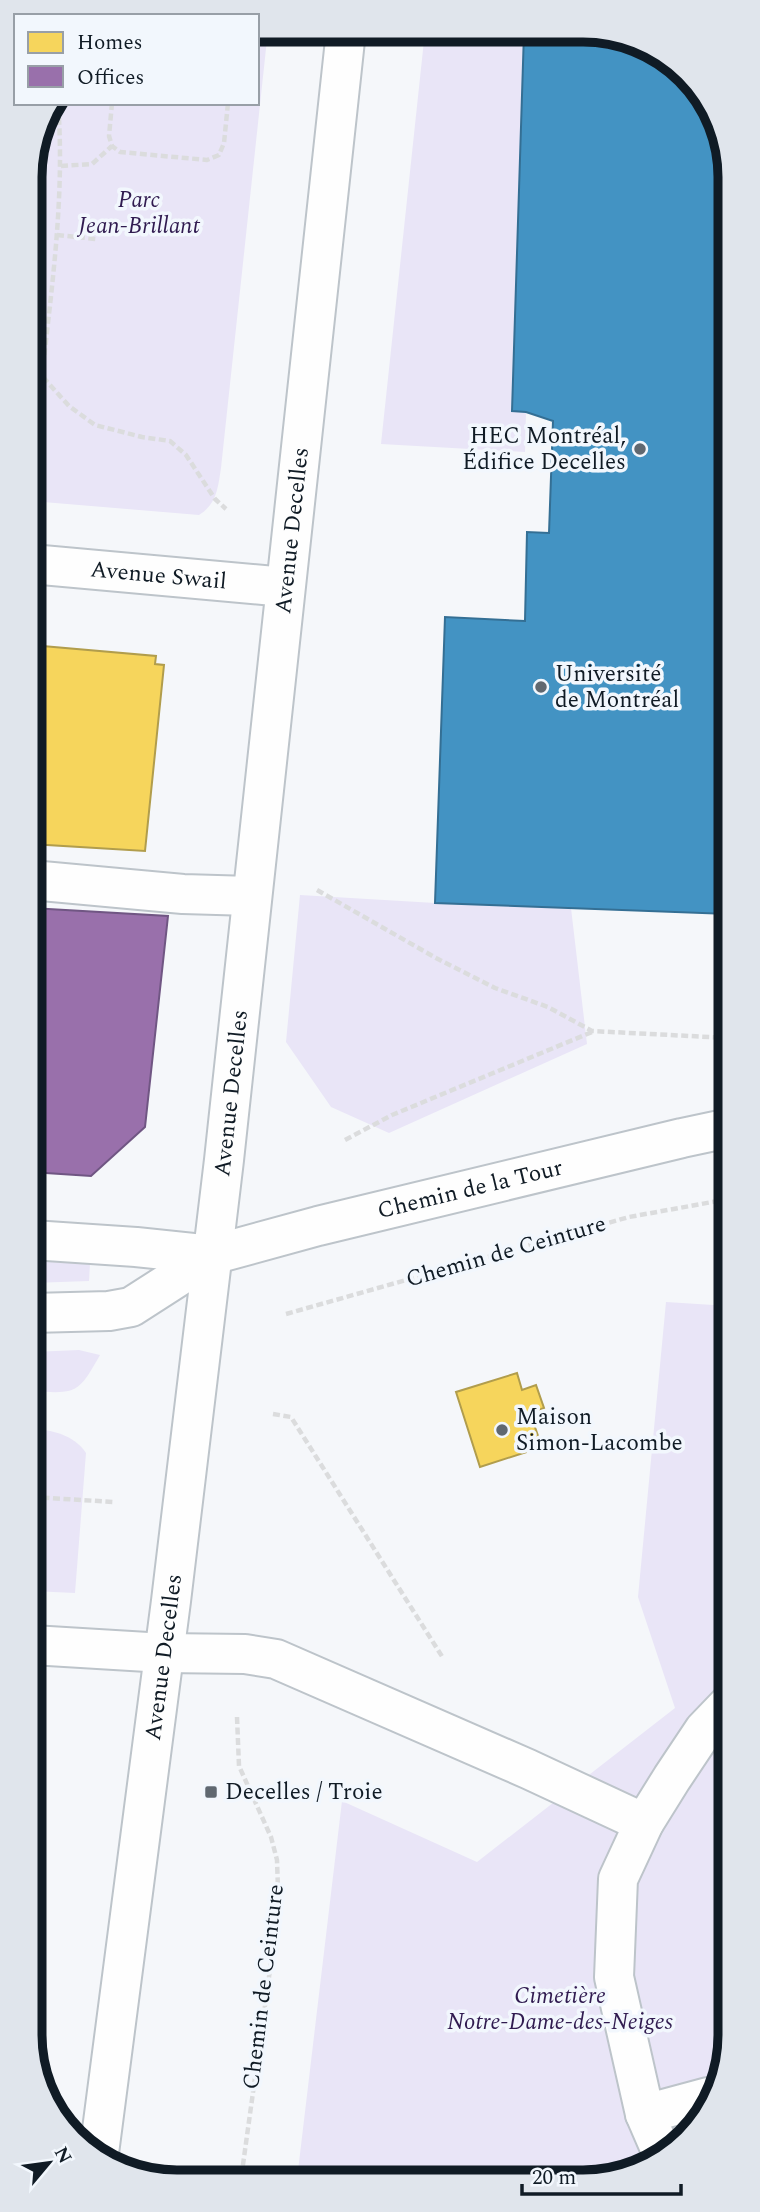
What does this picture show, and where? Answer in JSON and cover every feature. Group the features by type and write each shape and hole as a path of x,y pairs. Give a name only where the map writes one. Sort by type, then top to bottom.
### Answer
{"street":[{"name":"Avenue Decelles","path":"100,2146 224,1160 345,42"},
{"name":"Avenue Swail","path":"42,565 285,587"},
{"path":"42,881 183,894 251,897"},
{"name":"Chemin de la Tour","path":"212,1255 345,1219 718,1130"},
{"path":"42,1241 212,1255"},
{"path":"42,1313 108,1311 131,1307 212,1255"},
{"path":"42,1646 164,1653 245,1654 276,1659 528,1769 644,1823"},
{"path":"659,2146 645,2114 614,1977 618,1879 644,1823 704,1730 718,1715"},
{"path":"645,2114 702,2099"}],"path":[{"path":"112,105 109,136 112,146 120,152 207,160 219,155 224,143 228,105"},
{"path":"58,113 61,166 57,235 42,376 69,406 95,425 170,441 186,455 215,499 226,509"},
{"path":"61,166 92,164 112,146"},
{"path":"57,235 96,239"},
{"path":"317,890 436,958 495,988 548,1007 593,1031 718,1037"},
{"path":"345,1140 392,1115 593,1031"},
{"name":"Chemin de Ceinture","path":"286,1314 629,1217 718,1201"},
{"path":"273,1414 291,1418 443,1658"},
{"path":"42,1498 114,1502"},
{"name":"Chemin de Ceinture","path":"237,1717 239,1766 271,1837 277,1860 278,1890 273,1948 242,2170"}],"green space":[{"name":"Parc Jean-Brillant","path":"259,42 267,42 221,468 213,500 199,515 42,502 43,160 52,125 63,105 259,105"},
{"path":"424,42 524,42 512,410 526,412 525,452 381,444"},
{"path":"300,895 571,908 587,1044 389,1133 331,1107 286,1042"},
{"path":"42,1262 90,1264 89,1281 42,1283"},
{"name":"Cimetière Notre-Dame-des-Neiges","path":"666,1302 718,1305 718,2044 711,2078 704,2095 684,2124 665,2142 643,2156 609,2167 592,2170 298,2170 342,1801 477,1862 675,1708 638,1597"},
{"path":"79,1350 100,1355 86,1378 74,1389 42,1391 42,1352"},
{"path":"42,1430 69,1438 86,1453 75,1593 42,1591"}],"building: Homes":[{"path":"42,646 156,656 155,664 164,665 145,851 42,845"},
{"name":"Maison Simon-Lacombe","path":"517,1373 522,1390 536,1385 544,1408 530,1413 542,1447 480,1467 456,1392"}],"building: Offices":[{"path":"42,909 168,916 145,1127 91,1176 42,1173"}],"building: Schools":[{"name":"HEC Montréal, Édifice Decelles","path":"524,42 600,43 626,49 658,65 684,88 704,117 717,160 718,914 435,903 445,617 525,621 527,532 549,533 553,421 526,412 512,411"}],"place":[{"name":"HEC Montréal, Édifice Decelles","path":"640,449"},
{"name":"Université de Montréal","path":"541,687"},
{"name":"Maison Simon-Lacombe","path":"502,1430"},
{"name":"Decelles / Troie","path":"211,1792"}]}
